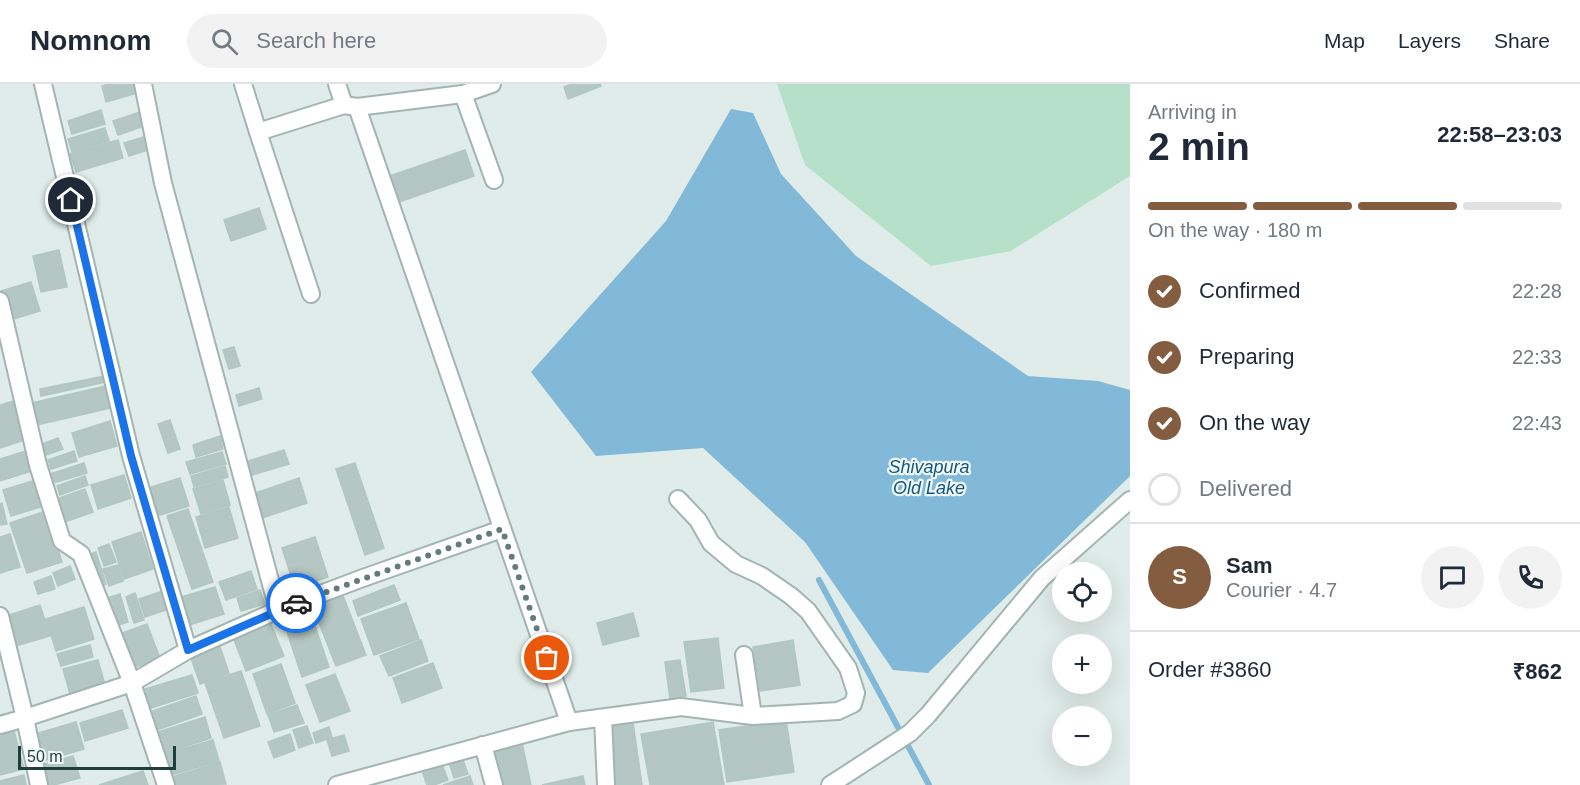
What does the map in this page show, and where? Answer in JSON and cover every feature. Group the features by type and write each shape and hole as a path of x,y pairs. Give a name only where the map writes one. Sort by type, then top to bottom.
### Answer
{"street":[{"path":"43,84 131,456 188,650"},
{"path":"143,84 163,183 278,610"},
{"path":"243,84 311,294"},
{"path":"337,84 351,106 569,722"},
{"path":"258,132 351,106 463,94 492,84"},
{"path":"463,94 494,180"},
{"path":"0,301 38,465 62,541 81,554 132,683 166,785"},
{"path":"337,785 569,722 681,707 753,716 838,711 853,704 856,693 848,668 808,611 762,576 736,564 711,543 698,520 678,499"},
{"path":"830,785 910,733 928,715 1042,578 1130,500"},
{"path":"0,725 132,683 188,650 278,610 502,529"},
{"path":"0,616 39,785"},
{"path":"744,656 753,716"},
{"path":"603,718 606,785"},
{"path":"483,745 494,785"}],"green space":[{"path":"777,84 1130,84 1130,176 1011,251 931,266 805,165"}],"water":[{"name":"Shivapura Old Lake","path":"731,109 753,113 781,174 856,256 1028,376 1098,381 1130,390 1130,476 928,673 893,670 805,542 703,448 596,456 531,372 666,221"}],"building":[{"path":"135,84 137,93 106,102 102,86"},
{"path":"572,84 600,84 601,86 568,99 564,87"},
{"path":"101,110 105,124 72,134 68,121"},
{"path":"140,112 144,126 118,135 113,121"},
{"path":"105,128 109,141 72,152 68,139"},
{"path":"147,136 151,149 129,156 124,143"},
{"path":"118,140 123,158 76,172 70,154"},
{"path":"465,150 474,176 396,203 387,177"},
{"path":"259,208 266,229 231,241 224,220"},
{"path":"59,250 67,287 41,292 33,256"},
{"path":"31,282 40,311 10,320 1,291"},
{"path":"234,347 240,366 229,369 223,350"},
{"path":"105,376 106,382 41,396 40,389"},
{"path":"106,386 111,408 32,426 27,404"},
{"path":"259,388 262,399 239,406 236,395"},
{"path":"17,400 28,439 0,448 0,405"},
{"path":"170,420 180,449 168,453 158,424"},
{"path":"110,421 117,446 79,457 72,433"},
{"path":"220,436 223,449 196,457 193,445"},
{"path":"58,438 63,449 46,455 42,444"},
{"path":"29,450 35,470 0,481 0,459"},
{"path":"284,450 289,464 252,475 248,461"},
{"path":"74,451 77,461 51,469 48,460"},
{"path":"222,452 226,464 190,474 186,462"},
{"path":"84,463 87,473 53,483 50,474"},
{"path":"355,463 384,548 365,555 336,469"},
{"path":"225,466 228,477 194,487 191,476"},
{"path":"124,475 131,498 98,509 91,485"},
{"path":"85,476 88,485 60,495 57,486"},
{"path":"180,478 189,506 157,516 148,488"},
{"path":"299,478 307,503 262,518 253,494"},
{"path":"39,479 47,505 11,516 3,490"},
{"path":"223,480 230,505 201,514 193,489"},
{"path":"85,489 93,512 62,523 54,500"},
{"path":"2,503 7,524 0,525 0,504"},
{"path":"229,507 238,538 205,548 196,517"},
{"path":"188,509 213,582 192,589 167,516"},
{"path":"46,511 62,562 27,573 10,523"},
{"path":"141,532 153,569 124,579 112,542"},
{"path":"10,534 20,567 0,573 0,537"},
{"path":"315,537 328,577 295,588 282,548"},
{"path":"109,544 116,562 104,566 98,548"},
{"path":"96,552 106,584 98,587 87,555"},
{"path":"118,565 123,581 109,586 103,569"},
{"path":"70,566 75,579 58,586 53,573"},
{"path":"251,571 257,589 226,600 219,582"},
{"path":"51,576 55,589 38,594 34,582"},
{"path":"394,585 400,600 358,616 353,601"},
{"path":"215,587 224,614 189,625 181,597"},
{"path":"166,590 172,608 145,617 139,599"},
{"path":"260,590 265,604 241,611 237,598"},
{"path":"135,593 144,620 134,623 126,597"},
{"path":"342,593 366,655 336,666 312,605"},
{"path":"120,594 128,622 116,626 107,598"},
{"path":"406,603 419,639 374,655 361,619"},
{"path":"40,605 50,636 12,647 3,617"},
{"path":"84,607 94,639 56,651 46,619"},
{"path":"310,611 329,667 302,677 283,620"},
{"path":"633,613 639,636 603,645 597,623"},
{"path":"270,622 284,656 246,671 233,637"},
{"path":"147,624 160,658 133,668 120,634"},
{"path":"718,638 724,688 691,692 684,642"},
{"path":"421,640 428,661 389,676 380,656"},
{"path":"793,640 800,685 760,691 753,647"},
{"path":"219,644 229,673 200,684 190,655"},
{"path":"90,645 93,657 61,666 57,654"},
{"path":"98,660 105,685 70,694 63,669"},
{"path":"680,660 686,696 670,699 665,662"},
{"path":"433,663 442,688 402,703 393,678"},
{"path":"281,664 295,703 267,714 253,674"},
{"path":"241,671 260,726 224,738 205,683"},
{"path":"335,674 350,711 320,722 306,685"},
{"path":"192,675 198,693 151,708 145,689"},
{"path":"196,696 202,714 157,730 150,712"},
{"path":"297,705 304,723 274,732 268,715"},
{"path":"122,710 128,728 85,741 80,723"},
{"path":"205,717 211,738 162,754 155,733"},
{"path":"786,720 794,772 727,782 719,730"},
{"path":"76,722 84,749 43,761 35,734"},
{"path":"713,722 724,785 650,785 641,734"},
{"path":"633,723 642,785 614,785 605,727"},
{"path":"307,726 313,743 299,748 293,730"},
{"path":"13,727 24,769 0,775 0,731"},
{"path":"329,727 332,737 316,743 313,733"},
{"path":"290,734 295,750 274,758 268,742"},
{"path":"344,735 349,751 332,756 327,740"},
{"path":"521,738 531,785 501,785 492,744"},
{"path":"213,740 219,761 168,776 161,755"},
{"path":"73,756 80,778 54,785 43,785 38,766"},
{"path":"462,757 468,774 454,778 449,762"},
{"path":"220,762 226,784 172,785 169,778"},
{"path":"442,764 448,780 427,785 422,771"},
{"path":"143,771 148,785 99,785"},
{"path":"24,775 26,785 0,785 0,781"},
{"path":"470,776 473,785 443,785"},
{"path":"583,776 585,785 542,785"}],"waterway":[{"path":"819,580 929,785"}],"way so far":[{"path":"296,603 502,529 547,658"}],"route":[{"path":"71,200 131,456 188,650 296,603"}]}
